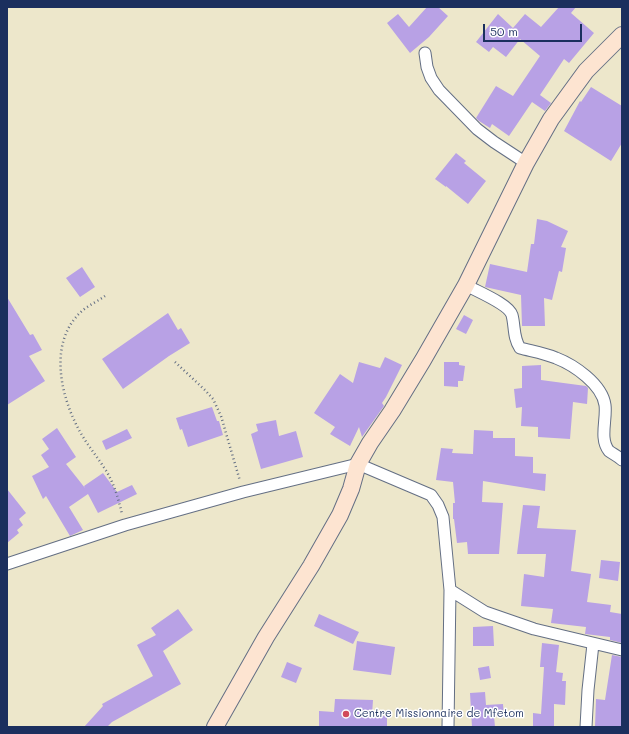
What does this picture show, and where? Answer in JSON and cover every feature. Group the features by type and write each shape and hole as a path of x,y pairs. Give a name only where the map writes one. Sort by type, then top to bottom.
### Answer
{"street":[{"path":"215,727 266,637 311,566 340,515 358,464 423,360 466,285 526,163 551,120 586,71 622,35"},
{"path":"425,54 427,67 431,78 439,90 477,129 526,163"},
{"path":"466,285 508,308 513,316 515,340 520,348 555,358 576,368 591,381 600,393 605,404 606,445 610,451 622,460"},
{"path":"7,564 125,525 243,492 358,464 431,495 438,505 442,517 450,590 448,727"},
{"path":"450,590 485,612 534,628 593,644 622,650"},
{"path":"586,727 593,644"}],"path":[{"path":"105,296 82,311 73,321 66,334 60,356 60,378 78,429 112,481 119,498 125,525"},
{"path":"175,362 205,390 213,400 220,416 243,492"}],"building":[{"path":"427,7 438,7 448,16 429,37 410,53 387,23 398,14 409,27"},
{"path":"559,7 576,7 571,13 594,33 569,63 564,59 540,95 551,103 545,111 532,102 509,136 492,124 490,128 476,118 496,86 513,96 540,56 520,39 506,57 493,47 489,52 476,42 498,14 513,28 525,14 541,27"},
{"path":"591,87 622,106 622,143 611,161 564,131 580,101 581,102"},
{"path":"456,153 466,161 464,163 486,181 468,204 435,179"},
{"path":"537,219 547,221 568,231 561,247 566,248 562,272 559,271 552,300 544,298 545,326 522,326 521,295 485,287 490,264 527,272 531,244 534,244"},
{"path":"82,267 95,287 80,297 66,278"},
{"path":"7,297 30,335 33,334 42,350 29,356 45,381 7,405"},
{"path":"168,313 178,330 181,328 190,343 123,389 102,359"},
{"path":"464,315 473,320 466,334 456,329"},
{"path":"385,357 402,365 382,403 384,406 362,437 359,427 350,446 330,434 335,427 314,413 340,374 353,383 359,362 380,368"},
{"path":"444,362 459,362 459,365 465,366 463,381 458,381 458,387 444,386"},
{"path":"541,365 541,380 586,386 588,388 587,404 573,402 570,439 538,437 538,427 521,426 522,407 516,408 514,389 522,388 522,366"},
{"path":"212,407 217,421 219,421 223,435 188,447 182,429 180,430 176,418"},
{"path":"276,420 279,436 296,431 303,457 261,469 251,434 258,431 256,424"},
{"path":"57,428 76,457 66,464 85,488 84,486 103,473 117,492 132,485 137,494 98,513 88,494 69,507 83,530 70,536 46,496 43,499 32,476 49,467 41,455 49,449 42,439"},
{"path":"127,429 132,438 106,450 102,441"},
{"path":"474,430 493,431 493,438 515,438 515,456 533,457 533,473 546,474 545,491 483,481 482,502 503,503 499,554 468,554 467,542 457,543 453,519 453,503 455,503 453,482 436,480 441,448 453,449 452,453 473,454"},
{"path":"7,489 26,513 19,519 23,525 17,530 19,533 7,543"},
{"path":"523,505 540,506 537,528 576,530 571,571 591,574 587,602 611,605 610,612 622,614 622,643 610,640 610,637 585,634 586,627 551,623 553,609 521,606 524,574 544,577 546,554 517,554"},
{"path":"601,560 620,562 618,581 599,578"},
{"path":"178,609 193,630 163,651 181,684 112,722 107,727 84,727 103,706 102,704 153,676 137,645 156,635 151,628"},
{"path":"319,614 359,632 353,644 314,626"},
{"path":"493,626 494,646 473,646 473,627"},
{"path":"357,641 395,647 391,675 353,670"},
{"path":"542,643 559,645 556,672 563,673 562,681 566,681 565,705 554,704 554,727 533,727 533,713 541,714 544,667 540,667"},
{"path":"612,655 622,657 622,727 595,727 596,699 605,700"},
{"path":"287,662 302,668 296,683 281,677"},
{"path":"489,666 491,678 480,680 478,668"},
{"path":"485,692 486,705 503,704 504,716 494,716 495,727 472,727 470,693"},
{"name":"Centre Missionnaire de Mfetom","path":"335,699 373,700 372,715 387,716 387,727 319,727 319,711 334,712"}],"place":[{"name":"Centre Missionnaire de Mfetom","path":"346,714"}]}
